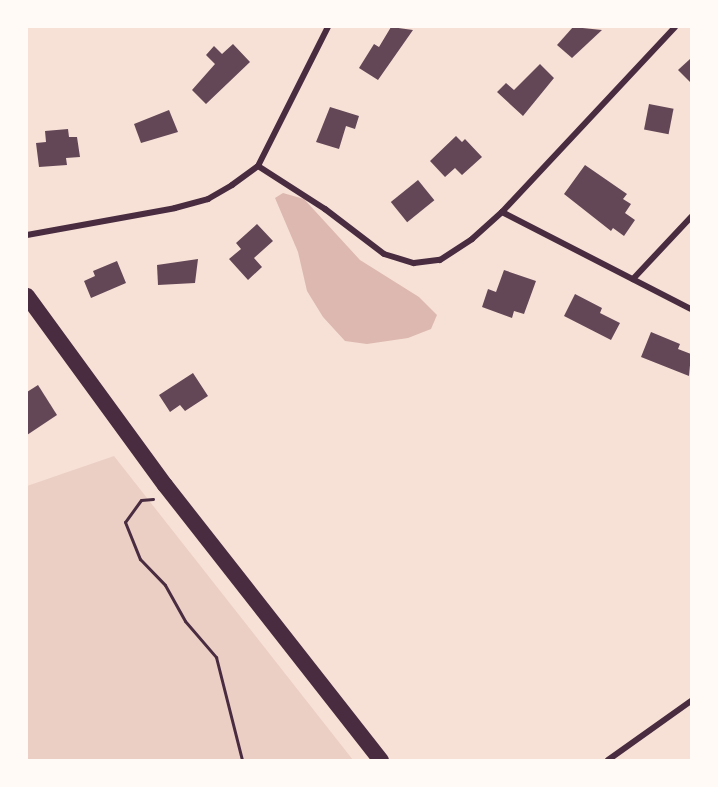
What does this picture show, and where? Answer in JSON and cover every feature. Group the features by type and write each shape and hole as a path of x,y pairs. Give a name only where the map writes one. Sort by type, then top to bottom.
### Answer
{"highway":[{"path":"27,296 165,485 381,760"}],"street":[{"path":"27,235 208,199 258,166 328,27"},
{"path":"258,166 325,209 384,254 414,263 440,260 472,239 502,212 675,27"},
{"path":"502,212 691,309"},
{"path":"633,279 691,217"},
{"path":"608,760 691,701"}],"path":[{"path":"165,485 159,498 141,500 125,522 140,559 165,585 185,621 216,657 242,760"}],"shaded area":[{"path":"283,193 304,199 360,260 419,297 437,315 431,329 408,338 367,344 345,341 323,317 307,291 298,252 275,198"},
{"path":"114,456 353,760 27,760 27,486"}],"building":[{"path":"391,27 413,30 378,80 359,68 374,44 379,47"},
{"path":"573,27 602,30 572,58 557,45"},
{"path":"233,44 250,62 206,104 192,90 215,64 206,55 214,46 222,54"},
{"path":"691,60 691,83 678,70"},
{"path":"540,64 554,78 523,116 497,92 506,83 514,90"},
{"path":"649,104 674,109 669,134 644,130"},
{"path":"330,107 359,116 355,129 346,126 339,149 316,142"},
{"path":"169,110 178,132 141,143 134,124"},
{"path":"68,129 69,137 77,137 80,157 66,158 67,165 39,167 36,143 46,142 45,131"},
{"path":"456,136 462,142 465,139 482,157 462,175 455,168 445,177 430,161"},
{"path":"585,165 627,194 623,199 631,204 625,213 635,220 624,236 613,228 611,231 564,194"},
{"path":"418,180 434,200 407,222 391,202"},
{"path":"257,224 273,241 254,258 262,267 248,280 229,259 241,249 236,243"},
{"path":"198,259 195,283 158,285 157,265"},
{"path":"117,261 126,283 91,298 84,281 95,276 93,271"},
{"path":"504,270 536,281 524,314 514,311 512,318 482,307 488,289 496,292"},
{"path":"575,294 602,308 600,313 620,323 611,340 564,316"},
{"path":"651,332 680,344 678,349 691,354 689,376 641,357"},
{"path":"193,373 208,396 185,411 180,405 170,412 159,395"},
{"path":"38,385 57,415 27,435 27,392"}]}
